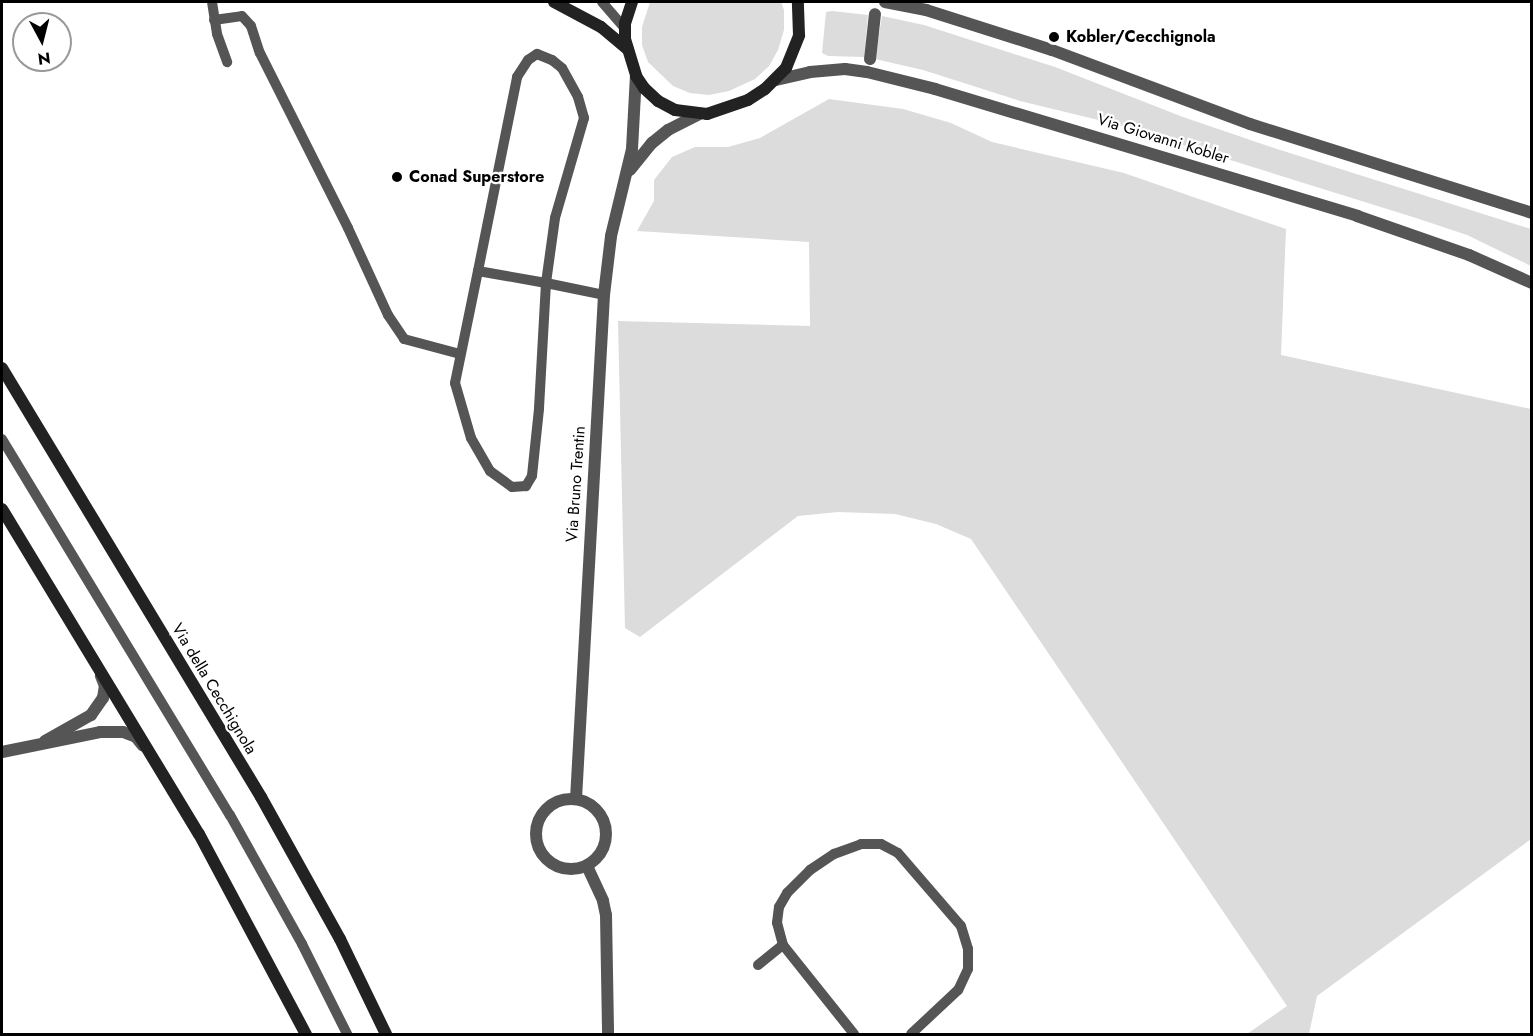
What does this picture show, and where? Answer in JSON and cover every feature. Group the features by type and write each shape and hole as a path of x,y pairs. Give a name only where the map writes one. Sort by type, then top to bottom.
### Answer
{"street":[{"path":"554,2 601,27 628,50"},
{"path":"632,2 625,28 628,50 636,76 658,101 675,110 700,114 738,105 776,80 795,51 800,24 798,2"},
{"path":"885,2 926,10 1042,46 1250,124 1532,213"},
{"path":"870,59 875,14"},
{"name":"Via Giovanni Kobler","path":"776,80 810,72 845,69 867,72 935,89 1357,216 1486,262 1532,283"},
{"name":"Via Bruno Trentin","path":"576,799 604,295 611,236 628,173 635,125 636,76"},
{"name":"Via Bruno Trentin","path":"628,173 652,144 668,130 700,114"},
{"name":"Via della Cecchignola","path":"2,368 261,797 340,939 386,1035"},
{"path":"2,509 199,834 306,1035"},
{"path":"41,742 91,715 103,698 105,686 99,671"},
{"path":"2,752 41,742 70,740 100,732 123,732 136,737 149,753"},
{"path":"576,799 596,810 606,828 605,843 599,856 587,866 573,870 558,867 546,860 538,847 535,833 539,818 548,807 561,800 576,799"},
{"path":"587,866 603,901 606,915 608,1035"}],"lane":[{"path":"212,2 214,20 227,62"},
{"path":"602,2 625,28"},
{"path":"214,20 242,16 251,26 260,53 348,228 388,315 404,339 460,354"},
{"path":"537,54 552,60 562,68 578,97 584,118 555,218 546,283 539,409 532,476 526,486 512,487 490,471 471,438 456,382 478,271 517,77 528,60 537,54"},
{"path":"478,271 604,295"},
{"path":"2,439 230,815 302,944 347,1035"},
{"path":"854,1035 783,945 777,923 779,907 787,893 810,870 841,850 861,844 880,844 898,853 960,926 968,949 968,969 958,990 910,1035"},
{"path":"758,965 783,945"}],"shaded area":[{"path":"650,2 781,2 784,10 784,30 778,50 769,66 755,79 729,91 709,95 690,93 673,86 648,62 642,45 642,27"},
{"path":"826,12 868,15 864,57 828,56 822,53"},
{"path":"882,16 924,25 1055,67 1183,117 1268,146 1531,229 1531,266 1467,235 1416,218 1115,124 1020,101 923,70 875,59"},
{"path":"829,99 903,109 951,123 992,142 1124,173 1286,229 1281,355 1531,409 1531,839 1317,996 1309,1034 1247,1034 1287,1006 971,539 936,524 895,514 838,512 798,516 640,637 625,628 618,321 810,326 809,242 637,231 654,201 654,180 672,157 695,147 728,147 760,138"}],"place":[{"name":"Kobler/Cecchignola","path":"1054,37"},
{"name":"Conad Superstore","path":"397,177"}]}
